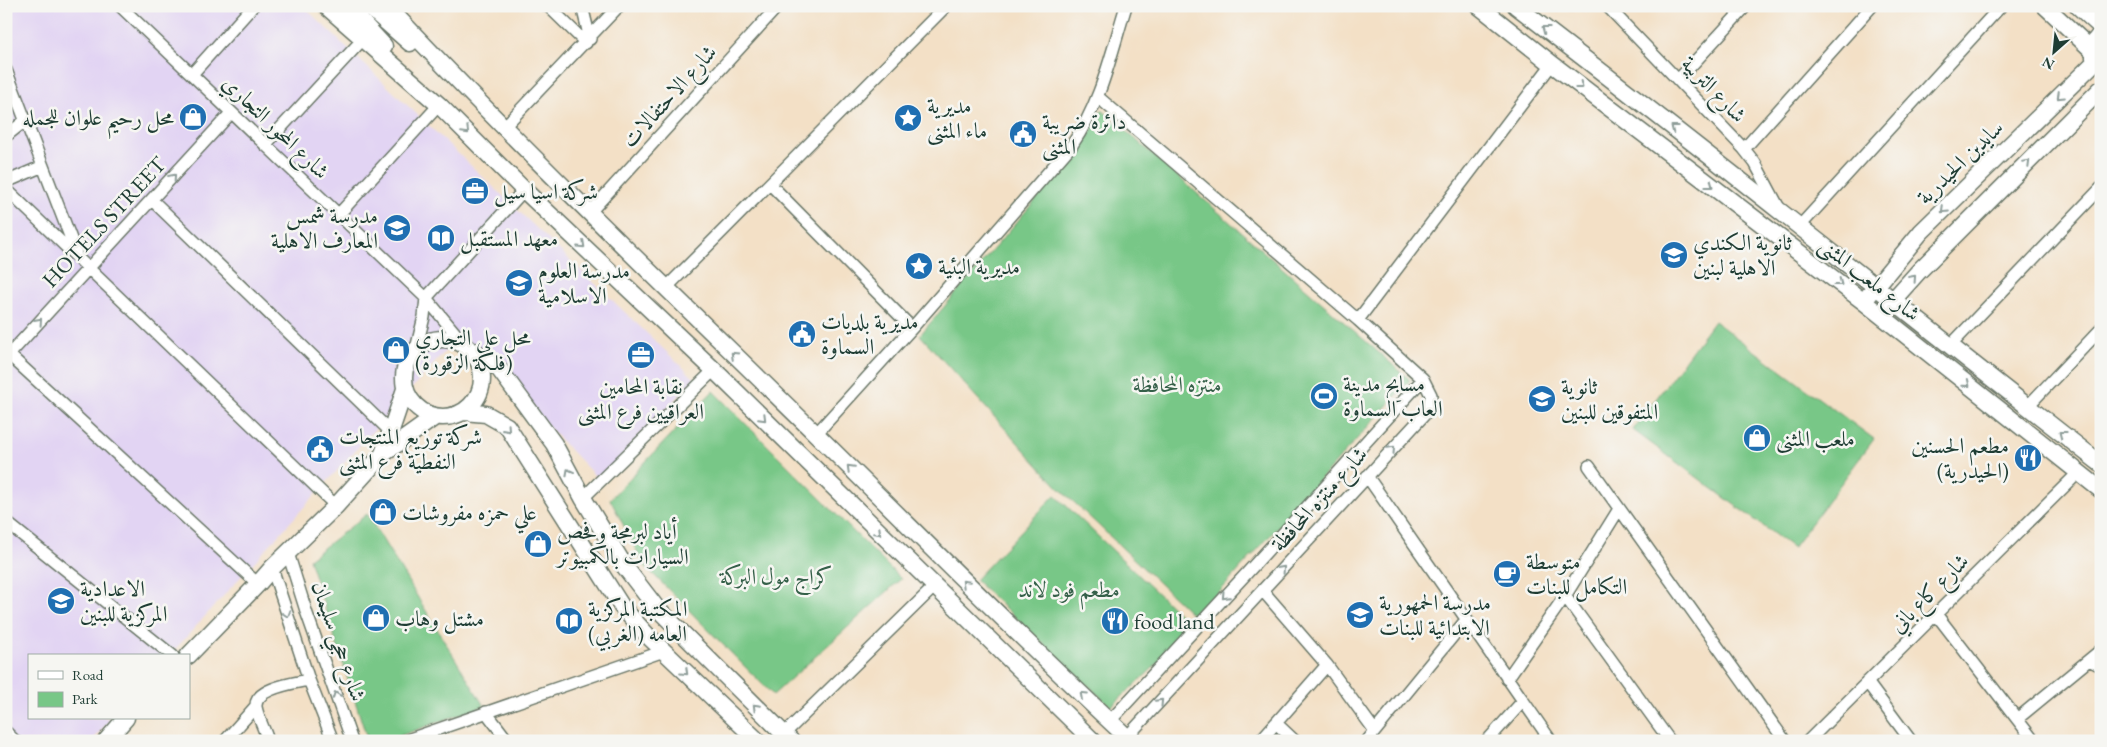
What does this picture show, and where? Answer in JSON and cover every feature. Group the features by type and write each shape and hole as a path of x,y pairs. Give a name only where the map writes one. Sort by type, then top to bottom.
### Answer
{"main road":[{"path":"326,6 439,105 524,190 714,370 1093,741"},
{"path":"386,6 451,75 666,288 978,595 1129,739"},
{"name":"شارع ملعب المثنى","path":"1479,6 1552,64 1880,314 2101,490"},
{"path":"2045,6 2096,60"},
{"path":"2078,6 2101,27"},
{"path":"360,9 418,85"},
{"path":"360,9 396,32 451,75"},
{"path":"1515,34 1522,11"},
{"name":"شارع ملعب المثنى","path":"1522,11 1780,210 1892,301 2101,464"},
{"name":"سايدين الحيدرية","path":"1864,302 1921,232 2096,60 2094,42 2101,32"},
{"path":"1880,314 1919,271 2101,89"},
{"path":"470,348 482,366 483,379 481,392 474,404 464,412 450,417 435,417 422,412 411,402 405,389 404,375 408,360 416,349 426,342 438,339 451,339 470,348 500,369 554,444 583,498 625,567 655,606 787,737"},
{"path":"383,454 405,389"},
{"path":"464,412 486,414 507,426 622,607 664,651 758,741"},
{"path":"190,654 272,568 336,506 383,454 435,417"},
{"path":"106,741 124,720"}],"street":[{"name":"شارع المحور التجاري","path":"120,6 231,114 426,298 470,348"},
{"path":"192,74 253,6"},
{"path":"548,6 588,41"},
{"path":"582,6 588,41"},
{"path":"504,127 588,41 619,6"},
{"name":"شارع الاحتفالات","path":"590,212 778,6"},
{"path":"666,288 946,6"},
{"path":"816,434 912,328 1072,145 1082,130 1098,97 1126,6"},
{"path":"1678,80 1746,6"},
{"path":"1744,149 1872,6"},
{"path":"1800,226 2001,6"},
{"name":"شارع التربية","path":"1611,8 1744,149 1780,210"},
{"path":"265,145 363,38"},
{"path":"1358,320 1552,64"},
{"path":"6,70 78,256"},
{"path":"1098,97 1358,320 1423,379"},
{"path":"339,214 439,105"},
{"name":"HOTELS STREET","path":"7,355 231,114"},
{"path":"6,136 26,120"},
{"path":"6,182 43,166"},
{"path":"770,184 912,328"},
{"path":"1950,346 2101,188"},
{"path":"6,189 78,256 336,506"},
{"path":"416,349 426,298 524,190"},
{"path":"152,201 391,432"},
{"path":"2027,407 2101,329"},
{"path":"7,355 258,584"},
{"path":"583,498 714,370"},
{"name":"شارع منتزه المحافظة","path":"1110,721 1247,574 1423,379 1431,395 1430,405 1425,414 1129,739"},
{"path":"1589,466 1785,741"},
{"name":"شارع كاع باني","path":"1808,741 2078,473"},
{"path":"1367,476 1551,741"},
{"path":"1507,679 1565,596 1619,509"},
{"path":"6,522 171,654"},
{"name":"شارع حجي سليمان","path":"288,553 307,614 352,741"},
{"name":"شارع حجي سليمان","path":"272,568 308,680 333,741"},
{"path":"787,737 934,587"},
{"path":"1263,591 1327,664 1375,731"},
{"path":"1565,596 1670,741"},
{"path":"1936,614 2034,741"},
{"path":"1367,741 1466,620"},
{"path":"2017,720 2101,650"},
{"path":"404,741 664,651"},
{"path":"2089,660 2101,666"},
{"path":"1260,741 1277,724 1327,664"},
{"path":"225,741 256,706 258,698 264,692 308,680"},
{"path":"1867,682 1911,741"},
{"path":"1487,741 1522,700"},
{"path":"256,706 268,741"},
{"path":"486,712 508,741"},
{"path":"1277,724 1295,741"},
{"path":"6,732 15,741"}],"shaded area":[{"path":"6,6 303,6 695,379 599,480 460,335 171,654 28,654 28,720 110,720 92,741 6,741"}],"green space":[{"name":"منتزه المحافظة","path":"1102,110 1410,380 1196,618 1058,487 920,335 1085,142"},
{"path":"1714,321 1874,439 1793,548 1633,430"},
{"name":"كراج مول البركة","path":"713,391 901,579 773,695 644,565 610,499"},
{"name":"مطعم فود لاند","path":"1055,495 1195,629 1111,707 975,580"},
{"path":"367,514 484,706 385,741 368,741 309,559"}],"place":[{"name":"محل رحيم علوان للجمله","path":"193,117"},
{"name":"مديرية ماء المثنى","path":"908,118"},
{"name":"دائرة ضريبة المثنى","path":"1023,134"},
{"name":"شركة اسيا سيل","path":"475,191"},
{"name":"مدرسة شمس المعارف الاهلية","path":"397,228"},
{"name":"معهد المستقبل","path":"441,238"},
{"name":"ثانوية الكندي الاهلية لبنين","path":"1674,255"},
{"name":"مديرية البئية","path":"919,266"},
{"name":"مدرسة العلوم الاسلامية","path":"519,283"},
{"name":"مديرية بلديات السماوة","path":"802,334"},
{"name":"محل علي التجاري (فلكة الزقورة)","path":"396,350"},
{"name":"نقابة المحامين العراقيين فرع المثنى","path":"641,355"},
{"name":"مسابح مدينة العاب السماوة","path":"1324,396"},
{"name":"ثانوية المتفوقين للبنين","path":"1542,399"},
{"name":"ملعب المثنى","path":"1757,438"},
{"name":"شركة توزيع المنتجات النفطية فرع المثنى","path":"320,449"},
{"name":"مطعم الحسنين (الحيدرية)","path":"2028,458"},
{"name":"علي حمزه مفروشات","path":"383,512"},
{"name":"أياد لبرمجة وفحص السيارات بالكمبيوتر","path":"538,544"},
{"name":"متوسطة التكامل للبنات","path":"1507,574"},
{"name":"الاعدادية المركزية للبنين","path":"61,601"},
{"name":"مدرسة الحمهورية الابتدائية للبنات","path":"1360,615"},
{"name":"مشتل وهاب","path":"376,618"},
{"name":"المكتبة المركزية العامه (الغربي)","path":"569,621"},
{"name":"food land","path":"1115,621"}]}
